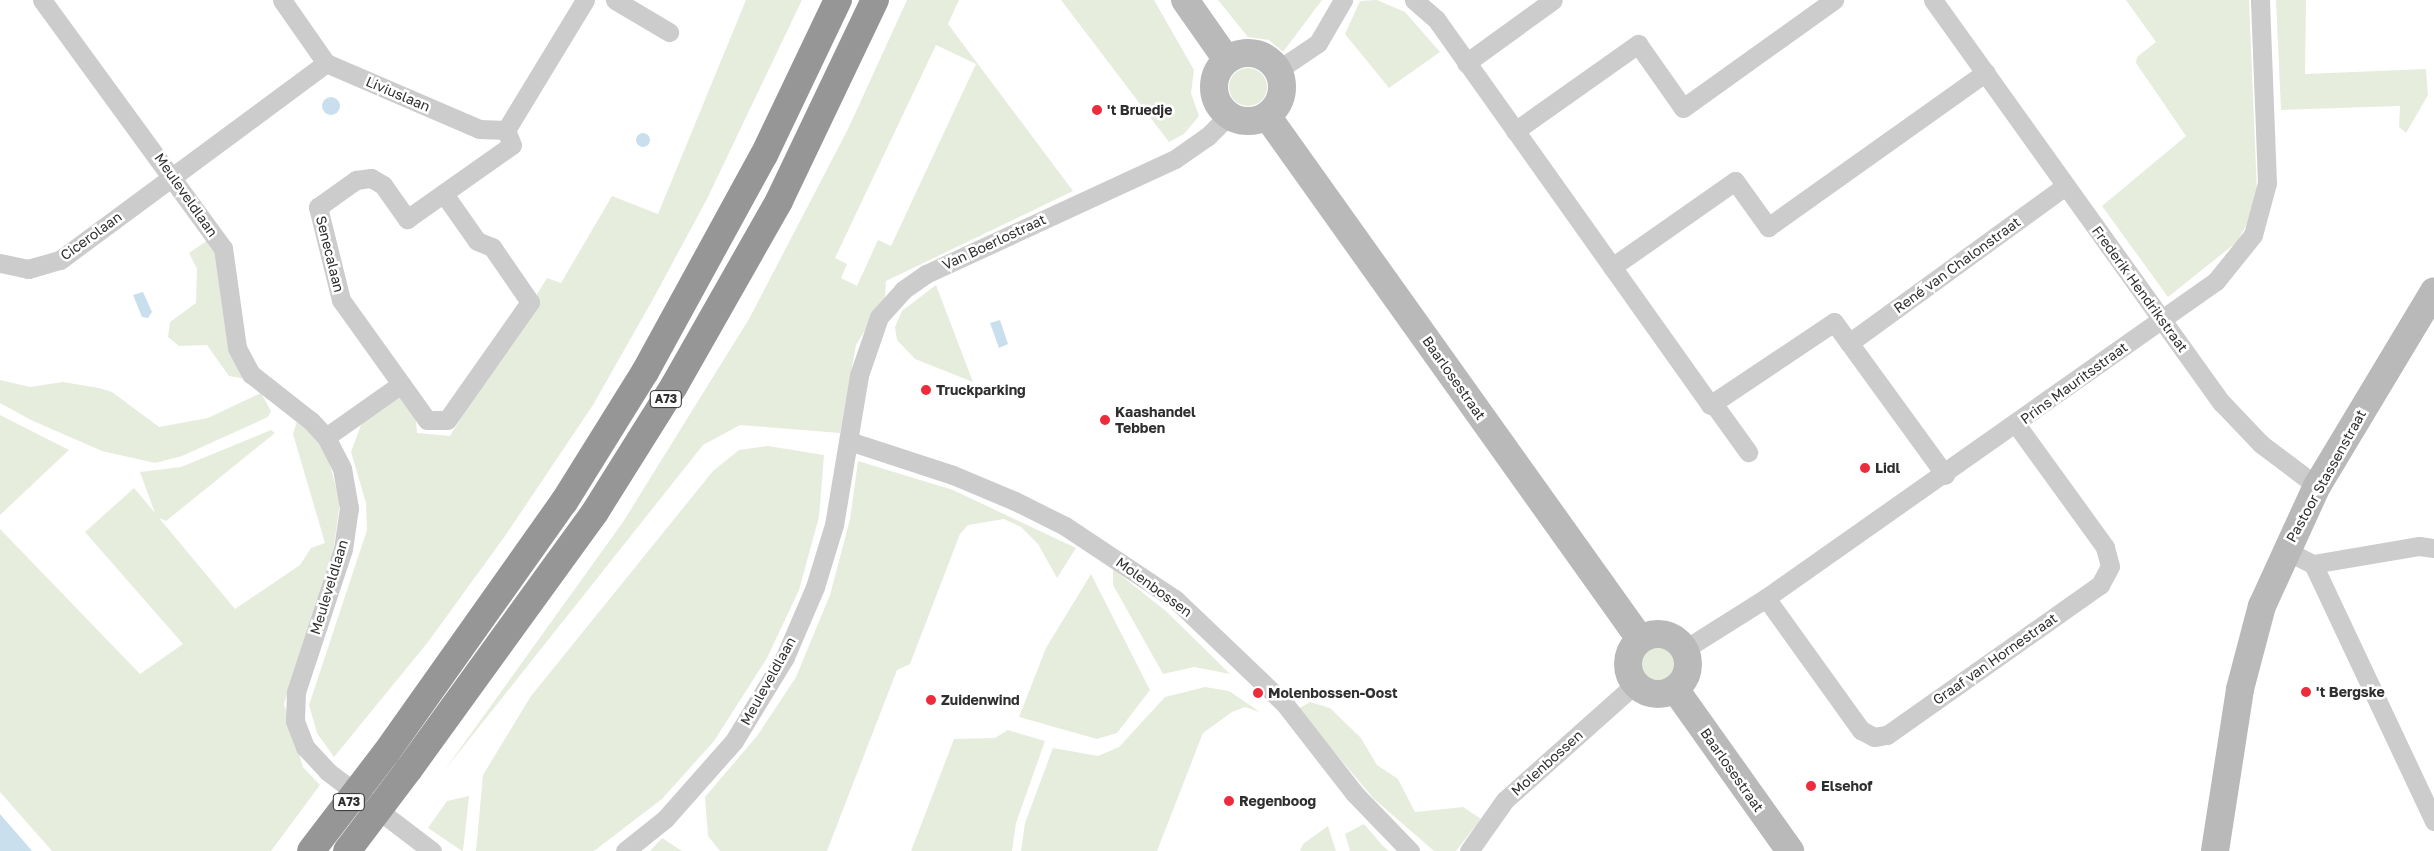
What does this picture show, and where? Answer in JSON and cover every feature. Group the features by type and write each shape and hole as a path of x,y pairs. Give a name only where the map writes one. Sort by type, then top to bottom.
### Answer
{"highway":[{"name":"A73","path":"311,851 386,753 564,502 640,381 764,155 838,0"},
{"name":"A73","path":"347,851 409,770 595,512 674,386 779,201 875,0"}],"street":[{"name":"Meuleveldlaan","path":"42,0 173,175 223,248 238,348 252,374 326,437 342,468 349,508 343,549 296,692 295,721 305,747 327,771 432,851"},
{"path":"173,175 326,62 282,0"},
{"path":"506,130 585,0"},
{"path":"615,0 669,32"},
{"path":"1185,0 1227,60"},
{"path":"1278,70 1318,44 1343,0"},
{"path":"1414,0 1436,19 1612,267 1748,452"},
{"path":"1515,131 1638,44 1683,108 1834,0"},
{"name":"Frederik Hendrikstraat","path":"1933,0 2162,320 2235,416 2261,444 2317,486"},
{"name":"Prins Mauritsstraat","path":"1685,649 1766,598 1944,475 2216,281 2253,235 2268,183 2260,0"},
{"path":"1466,62 1545,2"},
{"path":"1255,53 1278,70 1282,96 1267,116 1247,122 1228,116 1214,91 1217,73 1227,60 1255,53"},
{"name":"Liviuslaan","path":"326,62 478,129 506,130"},
{"path":"1612,267 1735,180 1768,227 1986,72"},
{"name":"Van Boerlostraat","path":"849,441 865,348 879,317 902,290 926,274 1175,159 1207,137 1228,116"},
{"name":"Baarlosestraat","path":"1267,116 1640,639"},
{"name":"Senecalaan","path":"444,194 477,241 492,247 530,302 447,420 427,420 341,300 318,207 356,180 371,178 383,185 407,219 512,145 506,130"},
{"name":"Cicerolaan","path":"0,262 28,269 60,260 173,175"},
{"name":"René van Chalonstraat","path":"1849,343 2065,186"},
{"name":"Pastoor Stassenstraat","path":"2215,851 2240,689 2262,606 2285,550 2317,486 2434,291"},
{"path":"1715,406 1834,322 1944,475"},
{"path":"326,437 401,384"},
{"name":"Graaf van Hornestraat","path":"1766,598 1861,730 1874,737 1887,735 2100,586 2110,566 2106,546 2016,424"},
{"name":"Meuleveldlaan","path":"625,851 665,819 734,741 785,657 815,587 834,525 849,441"},
{"name":"Molenbossen","path":"849,441 953,475 1015,501 1065,526 1175,599 1278,696 1354,793 1410,851"},
{"path":"2285,550 2313,564 2419,546 2434,548"},
{"path":"2313,564 2434,821"},
{"path":"1666,634 1685,649 1688,671 1675,689 1654,694 1635,684 1628,660 1640,639 1666,634"},
{"name":"Molenbossen","path":"1469,851 1505,800 1635,684"},
{"name":"Baarlosestraat","path":"1675,689 1790,851"}],"green space":[{"path":"746,0 802,0 707,199 652,301 593,405 505,536 428,642 334,757 317,733 309,705 367,530 366,503 351,452 365,414 398,394 416,419 417,433 450,436 547,278 561,283 612,196 658,214"},
{"path":"907,0 959,0 948,24 1073,191 886,281 885,297 856,345 840,433 740,425 703,445 444,771 623,522 749,319 848,129","holes":["936,45 976,64 891,246 878,240 857,286 841,278 847,264 835,258"]},
{"path":"1061,0 1154,0 1194,70 1191,93 1199,116 1184,134 1169,142"},
{"path":"1218,0 1322,0 1283,52 1269,40 1248,37"},
{"path":"1377,0 1405,12 1440,52 1389,88 1345,34 1360,1"},
{"path":"2126,0 2249,0 2257,191 2251,217 2237,242 2168,297 2102,206 2186,136 2136,63 2137,57 2156,42"},
{"path":"2276,0 2306,0 2305,74 2426,69 2428,95 2406,133 2399,127 2400,106 2281,110"},
{"path":"1248,68 1262,73 1267,87 1262,101 1248,106 1234,101 1229,87 1234,73"},
{"path":"211,238 251,380 229,376 207,345 179,346 168,337 170,322 196,303 197,269 189,253"},
{"path":"936,285 973,382 915,359 897,340 895,327 902,311"},
{"path":"0,380 30,387 63,382 99,388 112,392 159,427 208,418 261,393 271,411 268,417 182,456 155,463 102,451 31,420 0,403"},
{"path":"0,415 69,450 0,515"},
{"path":"297,421 318,441 329,461 340,502 333,553 284,704 303,767 320,785 271,851 52,851 0,792 0,529 140,674 183,644 85,532 134,488 155,513 140,472 181,467 271,430 275,433 166,521 159,518 235,609 300,565 311,548 325,543 293,434"},
{"path":"768,446 824,455 819,517 799,590 767,658 714,741 662,799 594,851 476,851 483,775 531,696 713,471 739,450"},
{"path":"858,461 953,490 1076,548 1057,578 1038,544 1021,527 1004,519 968,525 960,534 910,664 897,670 827,851 720,851 708,836 705,797 757,736 796,677 830,595 850,519"},
{"path":"1113,569 1167,612 1230,674 1194,667 1163,674 1113,585"},
{"path":"1091,574 1150,690 1117,733 1097,739 1019,717 1046,648"},
{"path":"1658,646 1665,647 1670,651 1674,656 1674,670 1670,675 1665,679 1658,680 1651,679 1646,675 1642,670 1641,663 1642,656 1646,651 1651,647"},
{"path":"1205,687 1229,691 1260,712 1245,707 1232,712 1203,733 1157,851 1021,851 1025,823 1053,748 1098,756 1119,747 1165,697"},
{"path":"1310,702 1330,708 1361,738 1377,765 1398,779 1415,812 1463,807 1481,819 1456,851 1434,851 1374,799 1298,709"},
{"path":"1008,730 1045,741 1016,823 1012,851 911,851 954,739 995,738"},
{"path":"469,796 462,851 428,828 447,801"},
{"path":"1364,824 1389,851 1350,851 1345,834"},
{"path":"1328,826 1336,851 1300,851 1303,844"},
{"path":"662,838 682,851 650,851"}],"water":[{"path":"331,97 337,100 340,106 337,112 331,115 325,112 322,106 325,100"},
{"path":"640,133 646,133 650,140 646,147 640,147 636,143 636,137"},
{"path":"143,292 152,312 148,318 142,317 133,295"},
{"path":"1000,320 1008,344 999,348 990,323"},
{"path":"0,814 27,845 32,851 0,851"}],"place":[{"name":"'t Bruedje","path":"1097,110"},
{"name":"Truckparking","path":"926,390"},
{"name":"Kaashandel Tebben","path":"1105,420"},
{"name":"Lidl","path":"1865,468"},
{"name":"'t Bergske","path":"2306,692"},
{"name":"Molenbossen-Oost","path":"1258,693"},
{"name":"Zuidenwind","path":"931,700"},
{"name":"Elsehof","path":"1811,786"},
{"name":"Regenboog","path":"1229,801"}]}
